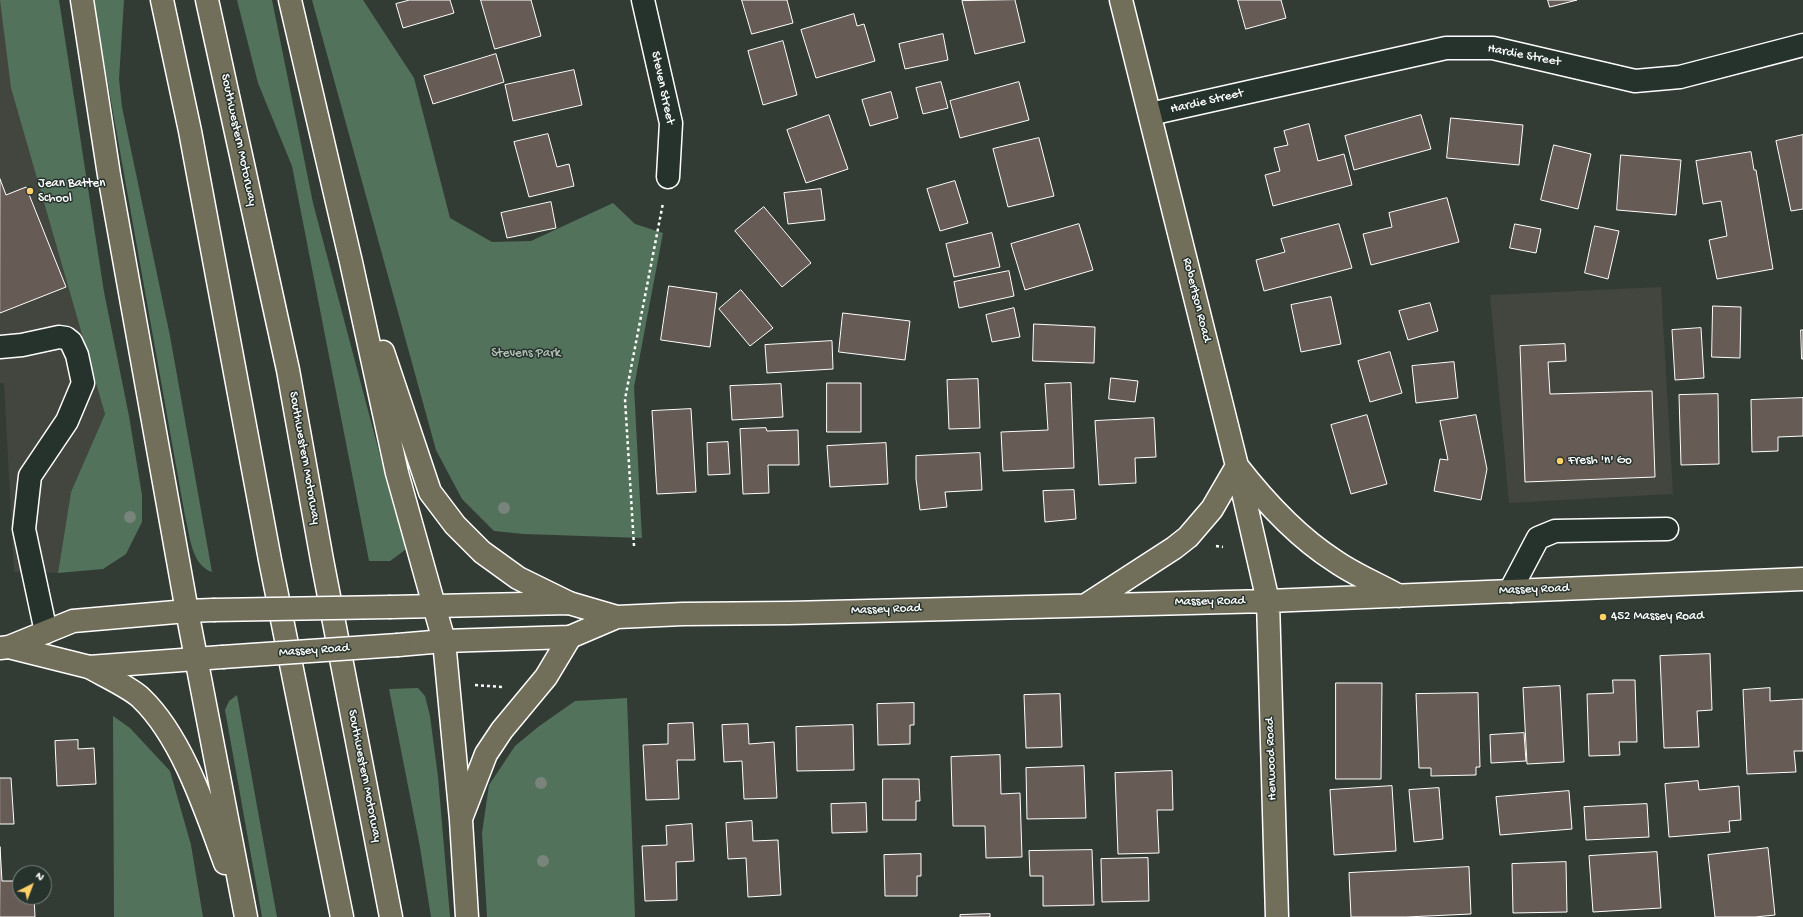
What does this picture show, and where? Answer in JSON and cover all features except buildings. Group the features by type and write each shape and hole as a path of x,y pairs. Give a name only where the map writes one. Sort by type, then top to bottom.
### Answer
{"main road":[{"path":"82,0 111,183 186,611 245,917"},
{"path":"162,0 190,131 270,560 342,917"},
{"name":"Southwestern Motorway","path":"207,0 288,370 322,560 391,917"},
{"path":"290,0 351,262 397,473 444,641 461,820 467,917"},
{"name":"Robertson Road","path":"1121,0 1237,466 1268,601"},
{"path":"351,262 405,414 430,492 455,525 482,552 518,578 569,603"},
{"path":"1086,605 1174,548 1188,537 1212,509 1237,466 1264,501 1322,553 1399,596"},
{"name":"Massey Road","path":"4,648 73,621 186,611 569,603 617,617 683,614 789,613 1268,601 1803,579"},
{"name":"Henwood Road","path":"1268,601 1277,917"},
{"name":"Massey Road","path":"4,648 89,667 444,641 570,637 617,617"},
{"path":"461,820 486,754 502,730 546,677 570,637"},
{"path":"89,667 140,697 162,723 199,791 245,917"}],"street":[{"name":"Steven Street","path":"643,0 671,123 668,177"},
{"name":"Hardie Street","path":"1150,114 1446,48 1493,48 1635,81 1680,77 1803,45"},
{"path":"0,347 22,345 59,337 66,338 71,342 77,355 83,383 68,421 30,476 24,529 46,632"},
{"path":"1510,591 1538,538 1555,530 1668,529"}],"path":[{"path":"634,546 625,399 668,177"},
{"path":"472,684 508,688"}],"shaded area":[{"name":"Jean Batten School","path":"0,0 105,414 71,492 58,573 14,572 4,383 0,383"},
{"path":"1661,287 1673,494 1509,503 1490,295"}],"green space":[{"path":"0,0 59,0 104,292 129,416 142,495 142,522 126,554 103,569 58,573 71,492 105,414 11,88"},
{"path":"93,0 124,0 119,79 122,107 170,336 212,572 200,563 192,548 185,516"},
{"path":"237,0 272,0 313,203 395,512 406,543 405,550 390,561 369,561 292,166 258,83"},
{"name":"Stevens Park","path":"312,0 363,0 414,78 450,218 492,242 531,241 613,203 635,224 663,233 634,387 642,538 524,534 494,531 462,499 436,450"},
{"path":"418,688 425,696 430,716 438,777 450,917 431,917 420,847 389,689"},
{"path":"237,695 277,917 262,917 225,710 229,701"},
{"path":"627,698 635,917 487,917 482,833 489,785 515,746 538,727 575,701"},
{"path":"113,716 130,728 170,771 191,845 203,917 114,917"}],"place":[{"name":"Jean Batten School","path":"30,191"},
{"name":"Fresh 'n' Go","path":"1560,461"},
{"name":"452 Massey Road","path":"1603,617"}]}
